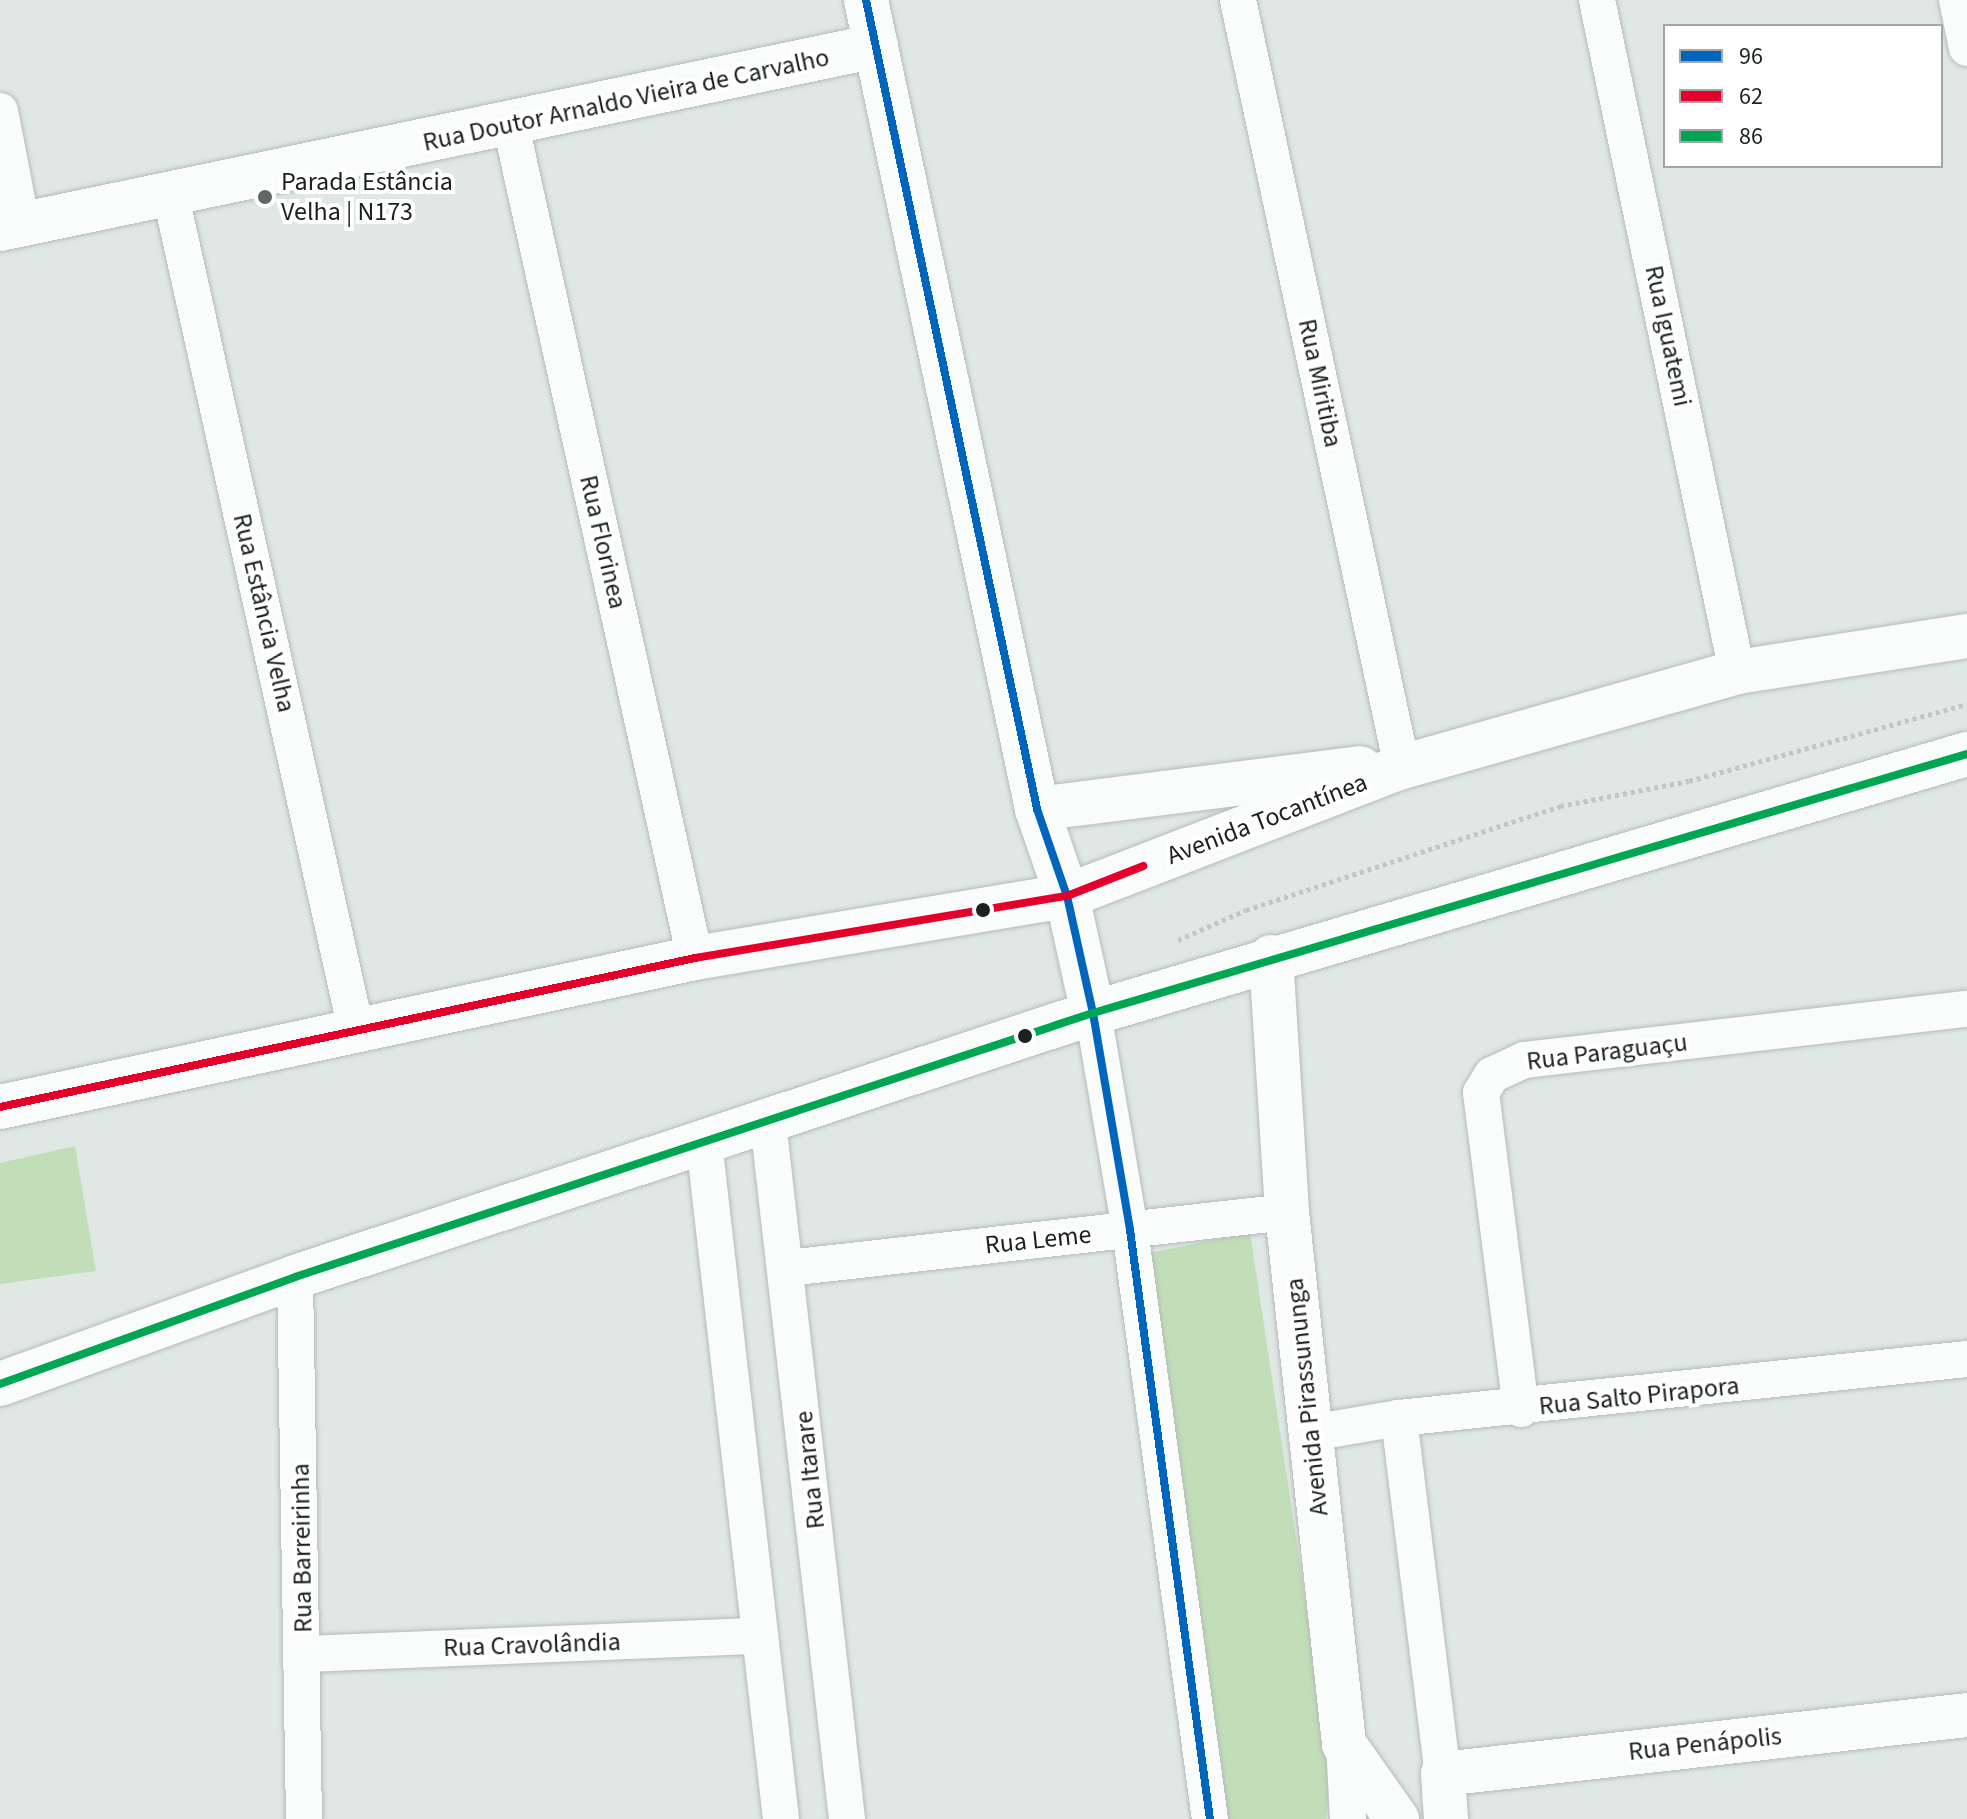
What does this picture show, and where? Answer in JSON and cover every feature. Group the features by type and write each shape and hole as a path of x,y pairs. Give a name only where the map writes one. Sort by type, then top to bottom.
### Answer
{"main road":[{"path":"866,0 1037,809 1067,896 1093,1013"},
{"name":"Rua Doutor Arnaldo Vieira de Carvalho","path":"11,227 511,126 876,46"},
{"name":"Avenida Tocantínea","path":"0,1107 695,958 1067,896 1402,767 1737,672 1967,636"},
{"path":"0,1384 295,1277 1093,1013 1271,957 1967,754"},
{"path":"1037,809 1341,768 1402,767"},
{"name":"Avenida Pirassununga","path":"1271,957 1287,1212 1344,1744 1397,1819"},
{"name":"Rua Penápolis","path":"1443,1774 1967,1715"},
{"path":"1443,1774 1446,1819"}],"street":[{"name":"Rua Miritiba","path":"1238,0 1402,767"},
{"name":"Rua Iguatemi","path":"1597,0 1737,672"},
{"path":"1957,0 1967,48"},
{"path":"0,111 11,227"},
{"name":"Rua Florinea","path":"511,126 695,958"},
{"name":"Rua Estância Velha","path":"171,197 356,1030"},
{"name":"Rua Paraguaçu","path":"1521,1409 1481,1093 1492,1075 1524,1060 1967,1009"},
{"path":"1093,1013 1130,1230 1210,1819"},
{"name":"Rua Itarare","path":"768,1122 788,1268 847,1819"},
{"path":"704,1142 781,1819"},
{"name":"Rua Leme","path":"788,1268 1287,1212"},
{"name":"Rua Barreirinha","path":"295,1277 305,1654 304,1819"},
{"name":"Rua Salto Pirapora","path":"1311,1433 1399,1418 1521,1409 1967,1359"},
{"path":"1399,1418 1443,1774"},
{"name":"Rua Cravolândia","path":"305,1654 760,1636"},
{"path":"1344,1744 1348,1819"}],"green space":[{"path":"75,1146 96,1271 0,1284 0,1163"},
{"path":"1250,1232 1331,1770 1326,1819 1223,1819 1150,1253"}],"transit line":[{"name":"96","path":"866,0 1037,809 1067,896 1093,1013 1130,1230 1210,1819"},
{"name":"86","path":"0,1384 295,1277 1093,1013 1967,754"},
{"name":"62","path":"0,1107 695,958 1067,896 1143,866"}],"place":[{"name":"Parada Estância Velha | N173","path":"265,197"}]}
